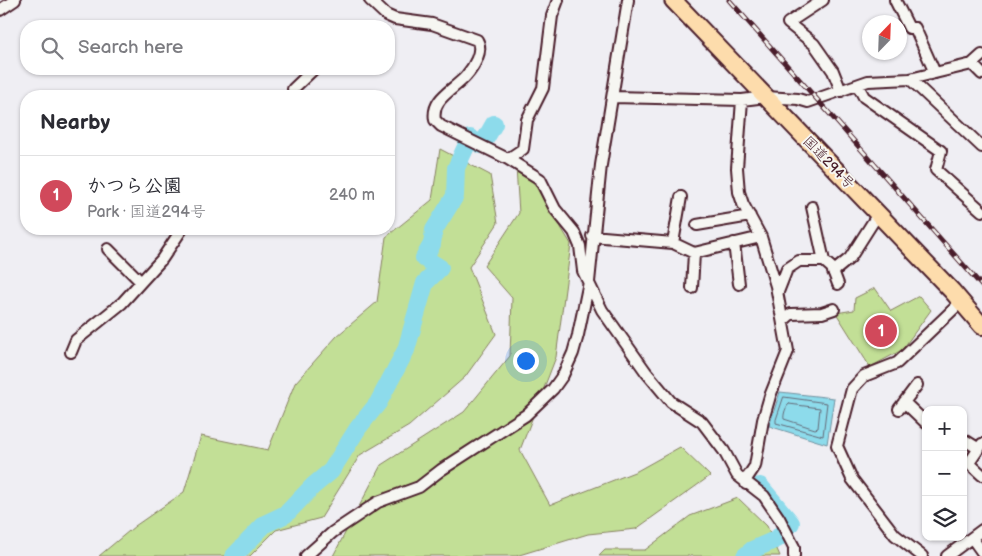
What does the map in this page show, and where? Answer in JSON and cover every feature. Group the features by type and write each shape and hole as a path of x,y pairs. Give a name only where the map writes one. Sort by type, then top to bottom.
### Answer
{"highway":[{"name":"国道294号","path":"673,0 962,302 982,326"}],"street":[{"path":"0,10 15,0"},
{"path":"370,0 386,15 395,19 432,24 477,40 479,49 473,66 466,76 448,90 438,104 435,111 435,120 441,126 457,135 508,159 540,179 555,209 574,232 580,246 583,271 602,310 646,372 671,402 702,422 724,451 737,475 746,484 764,496 779,518 794,546 794,556"},
{"path":"508,159 523,148 527,120 543,88 552,16 558,0"},
{"path":"306,556 333,532 378,502 419,488 440,470 504,430 533,409 553,389 563,375 573,353 589,282 592,236 601,165 628,0"},
{"path":"823,0 788,23 814,44 833,71 841,91"},
{"path":"895,0 909,28 915,28 935,73"},
{"path":"612,97 742,100 766,97 798,99 808,102 868,81 910,79 972,64 982,55"},
{"path":"972,64 982,74"},
{"path":"294,89 308,75"},
{"path":"910,79 982,147"},
{"path":"858,86 864,97 941,151 936,170 982,211"},
{"path":"742,100 737,168 739,192 743,204 761,237 778,293 788,351 770,396 763,420 755,466 747,478 746,484"},
{"path":"673,243 681,197"},
{"path":"812,207 824,262"},
{"path":"833,272 850,258 878,214"},
{"path":"698,225 750,216"},
{"path":"71,352 76,340 122,303 162,259 178,235"},
{"path":"592,236 673,243 694,253 761,237"},
{"path":"734,243 739,284"},
{"path":"108,249 141,282"},
{"path":"692,288 694,253"},
{"path":"778,293 787,269 799,261 824,262 832,268 838,284"},
{"path":"922,556 895,535 852,479 837,446 852,389 864,376 897,363 962,302"},
{"path":"783,321 791,314 822,313 834,309"},
{"path":"917,385 902,405 922,420"},
{"path":"967,441 980,447 969,464 982,475"},
{"path":"947,556 982,530"},
{"path":"972,538 982,552"}],"green space":[{"path":"440,149 490,175 498,223 469,267 496,334 465,377 409,426 360,455 321,518 276,530 250,556 99,556 135,526 184,492 201,436 268,450 295,383 337,336 377,302 386,237 395,235 395,230 432,200"},
{"path":"515,152 571,244 556,357 520,450 550,505 637,471 680,447 710,476 636,529 588,534 516,556 333,556 381,465 464,412 510,356 512,298 484,266 519,213"},
{"path":"875,288 891,311 919,296 931,310 902,350 870,367 836,313 854,310 855,298"},
{"path":"738,498 767,526 780,556 599,556 605,550 645,550 690,516"}],"water":[{"path":"780,392 834,398 827,444 769,426"}],"waterway":[{"path":"234,556 265,524 286,514 313,486 331,471 358,428 378,403 406,350 425,283 440,268 424,258 432,244 434,230 455,196 456,168 470,138 482,145 494,124"},
{"path":"745,556 752,550 777,539 791,523 760,486"}],"railway":[{"path":"729,0 982,286"}],"place":[{"name":"かつら公園","path":"881,331"}]}
